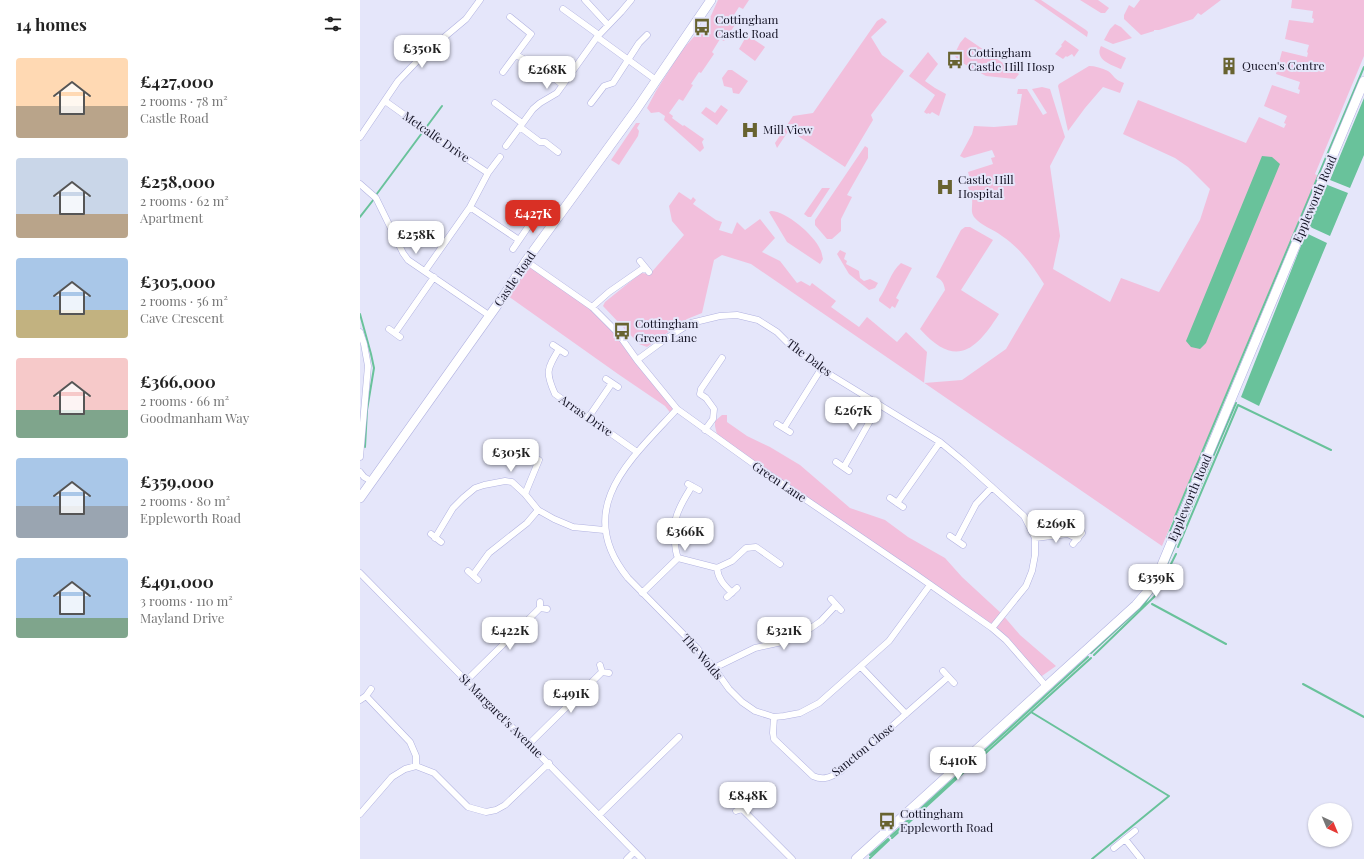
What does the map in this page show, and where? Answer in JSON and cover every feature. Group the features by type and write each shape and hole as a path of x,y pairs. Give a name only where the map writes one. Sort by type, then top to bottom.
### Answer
{"street":[{"path":"360,137 398,82 423,55 466,19 480,0"},
{"path":"585,0 608,25"},
{"path":"506,146 533,109 540,103 558,93 598,36 622,12 631,0"},
{"name":"Castle Road","path":"360,498 490,316 526,261 656,80 711,0"},
{"path":"563,9 656,80"},
{"path":"503,72 531,34 510,17"},
{"path":"591,103 604,86 613,83 639,43 648,35"},
{"path":"516,55 539,67 563,84"},
{"name":"Eppleworth Road","path":"856,859 1136,605 1154,584 1364,81"},
{"name":"Metcalfe Drive","path":"385,101 488,173"},
{"path":"495,103 540,142 545,142 558,152"},
{"path":"425,271 470,207 488,173 500,157"},
{"path":"360,184 376,198 403,253 414,265 490,316"},
{"path":"470,207 519,240"},
{"path":"513,249 528,227"},
{"name":"Green Lane","path":"526,261 592,307 617,332 637,360 677,409 754,465 992,628 1006,640 1046,686"},
{"path":"592,307 609,292 647,269 640,261"},
{"path":"395,333 434,277"},
{"name":"The Dales","path":"637,360 667,338 690,324 720,316 737,315 758,320 777,332 792,347 821,369 940,442 992,486 1024,516 1035,538 1035,555 1032,571 1026,586 992,628"},
{"path":"389,329 400,337"},
{"path":"360,332 368,366 360,457"},
{"name":"Arras Drive","path":"565,353 556,347 549,367 549,380 555,394 637,452"},
{"path":"705,430 713,419 714,409 706,398 700,394 701,389 722,358"},
{"path":"784,428 821,369"},
{"path":"606,379 618,387"},
{"path":"588,418 612,383"},
{"path":"836,462 847,469 879,405"},
{"name":"The Wolds","path":"677,409 637,452 614,485 608,499 604,530 611,553 618,566 642,593 697,648 714,668 729,690 754,711 774,716 784,716 800,713 819,703 889,641 930,585"},
{"path":"777,424 790,432"},
{"path":"897,503 940,442"},
{"path":"525,494 539,460"},
{"path":"360,472 364,477 371,481"},
{"path":"441,542 433,536 453,508 463,498 475,488 505,481 512,482 525,494 538,510 573,527 604,530"},
{"path":"678,558 675,541 676,518 690,485 699,490"},
{"path":"957,540 976,504 992,486"},
{"path":"890,498 903,507"},
{"path":"473,575 489,553 527,523 538,510"},
{"path":"1035,538 1068,534 1080,536 1074,544"},
{"path":"950,536 963,545"},
{"path":"678,558 717,568 732,561 746,548 756,547 777,559"},
{"path":"642,593 678,558"},
{"path":"717,568 720,581 729,595 736,588"},
{"name":"St Margaret's Avenue","path":"360,573 642,859"},
{"path":"714,668 755,648 798,637 839,608 831,599"},
{"path":"466,681 542,606"},
{"path":"600,665 602,672"},
{"path":"861,667 906,714"},
{"path":"943,671 954,683"},
{"path":"602,672 609,673"},
{"path":"529,744 602,672"},
{"name":"Sancton Close","path":"774,716 772,733 774,739 813,776 821,779 829,778 841,771 948,677"},
{"path":"360,700 366,696 371,689"},
{"path":"366,696 410,742 416,756 416,766"},
{"path":"599,815 679,737"},
{"path":"361,809 392,776 405,769 416,766 434,773 468,807 486,812 496,810 505,805 549,764"},
{"path":"741,808 792,859"},
{"path":"1114,848 1135,830"},
{"path":"1125,839 1141,859"},
{"path":"627,859 634,852"}],"shaded area":[{"path":"718,0 749,0 743,9 739,7 730,21 735,25 724,41 720,39 712,52 714,54 701,73 699,72 691,84 693,85 683,101 679,99 669,113 673,116 672,118 704,139 702,142 704,148 700,152 664,120 665,116 659,112 651,113 647,108 682,50 709,20"},
{"path":"1034,0 1041,0 1086,30 1088,32 1087,37"},
{"path":"1080,0 1098,0 1109,8 1105,13 1101,13"},
{"path":"1140,0 1221,0 1201,15 1198,13 1193,19 1141,35 1124,19 1124,15 1129,5 1134,8"},
{"path":"1292,0 1364,0 1364,56 1315,174 1318,176 1162,546 924,383 962,380 1006,349 1044,284 1031,264 1015,246 980,223 973,215 972,199 968,187 972,186 968,172 993,164 991,158 995,157 992,150 964,158 960,156 972,134 974,126 994,127 1017,125 1022,94 1017,94 1018,89 1027,89 1043,115 1047,113 1032,89 1042,87 1050,89 1065,137 1050,166 1060,236 1053,269 1110,302 1121,278 1159,292 1200,220 1210,189 1188,167 1175,158 1123,134 1138,100 1246,143 1259,117 1284,128 1286,124 1284,123 1287,116 1264,106 1272,85 1299,94 1300,90 1298,89 1300,82 1276,74 1282,51 1307,57 1308,53 1309,45 1285,39 1289,20 1313,23 1314,19 1312,18 1313,11 1291,8"},
{"path":"882,18 887,22 871,37 882,55 904,71 871,115 873,120 845,167 789,130 777,148 775,143 793,116 813,113 877,21"},
{"path":"1115,24 1121,27 1132,38 1113,44 1104,40 1110,29"},
{"path":"747,35 765,47 755,61 739,49"},
{"path":"965,37 1019,74 1015,79 986,76 959,61 954,55"},
{"path":"1065,40 1079,50 1074,57 1072,54 1063,59 1055,54"},
{"path":"1101,46 1126,58 1121,69 1109,64 1102,58 1099,51"},
{"path":"928,52 938,64 925,81 946,94 939,116 932,112 927,114 924,112 935,95 909,76"},
{"path":"1089,66 1098,67 1108,71 1120,82 1124,83 1120,93 1103,87 1068,131 1058,86"},
{"path":"728,70 732,70 748,81 739,94 733,93 732,88 724,86 722,78"},
{"path":"1364,98 1364,155 1350,188 1330,180"},
{"path":"721,105 728,110 717,125 701,113 706,107 715,113"},
{"path":"636,123 640,123 637,128 639,131 638,136 619,165 611,160"},
{"path":"865,146 868,148 868,158 847,195 852,197 841,219 841,231 832,239 827,239 815,225 815,220"},
{"path":"1262,156 1272,157 1280,164 1206,343 1200,349 1191,347 1186,341"},
{"path":"1325,184 1348,193 1330,236 1308,226"},
{"path":"822,188 830,188 811,217 808,217 804,214"},
{"path":"679,192 691,200 693,197 696,200 693,204 716,220 722,222 719,230 732,234 737,222 745,230 760,219 775,238 762,252 780,261 797,283 801,281 810,286 812,283 836,301 831,307 859,327 867,317 897,342 906,332 927,352 924,383 751,264 722,255 714,260 702,313 687,319 647,347 639,344 603,306 605,302 641,273 650,274 684,235 672,221 669,206"},
{"path":"769,212 777,212 792,219 812,237 822,253 823,259 820,264 787,242"},
{"path":"965,227 970,227 993,240 961,290 999,314 990,327 973,346 964,350 954,351 944,348 932,341 920,329 945,290 940,279 936,277 961,230"},
{"path":"1306,233 1327,243 1259,406 1241,397"},
{"path":"840,250 846,253 844,259 847,261 846,264 859,271 860,278 864,281 870,279 878,283 875,288 869,290 849,274 837,254"},
{"path":"526,261 592,307 617,332 677,409 672,415 665,406 505,294"},
{"path":"901,263 912,268 896,298 899,300 895,308 892,306 890,309 879,301 879,299 894,270"},
{"path":"722,415 727,415 727,422 747,436 770,447 800,465 850,508 885,520 908,537 945,558 962,577 1002,614 1020,635 1056,666 1039,678 1006,640 718,439 715,421"}],"waterway":[{"path":"1174,519 1364,67"},
{"path":"376,195 442,106"},
{"path":"360,217 374,199"},
{"path":"360,314 374,368 367,410 365,447"},
{"path":"1167,564 1236,403"},
{"path":"1178,547 1238,405 1331,450"},
{"path":"1167,538 1175,519"},
{"path":"1094,655 1155,596 1176,554"},
{"path":"1091,653 1145,603 1153,591"},
{"path":"1152,604 1226,644"},
{"path":"904,824 1088,657"},
{"path":"968,769 1091,658"},
{"path":"1303,684 1364,717"},
{"path":"1031,712 1169,796 1092,859"},
{"path":"905,826 965,771"},
{"path":"891,836 900,828"},
{"path":"892,838 903,828"},
{"path":"870,855 888,839"},
{"path":"870,858 889,840"}],"place":[{"name":"Cottingham Castle Road","path":"702,27"},
{"name":"Cottingham Castle Hill Hosp","path":"955,60"},
{"name":"Queen's Centre","path":"1229,66"},
{"name":"Mill View","path":"750,130"},
{"name":"Castle Hill Hospital","path":"945,187"},
{"name":"Cottingham Green Lane","path":"622,331"},
{"name":"Cottingham Eppleworth Road","path":"887,821"}]}
